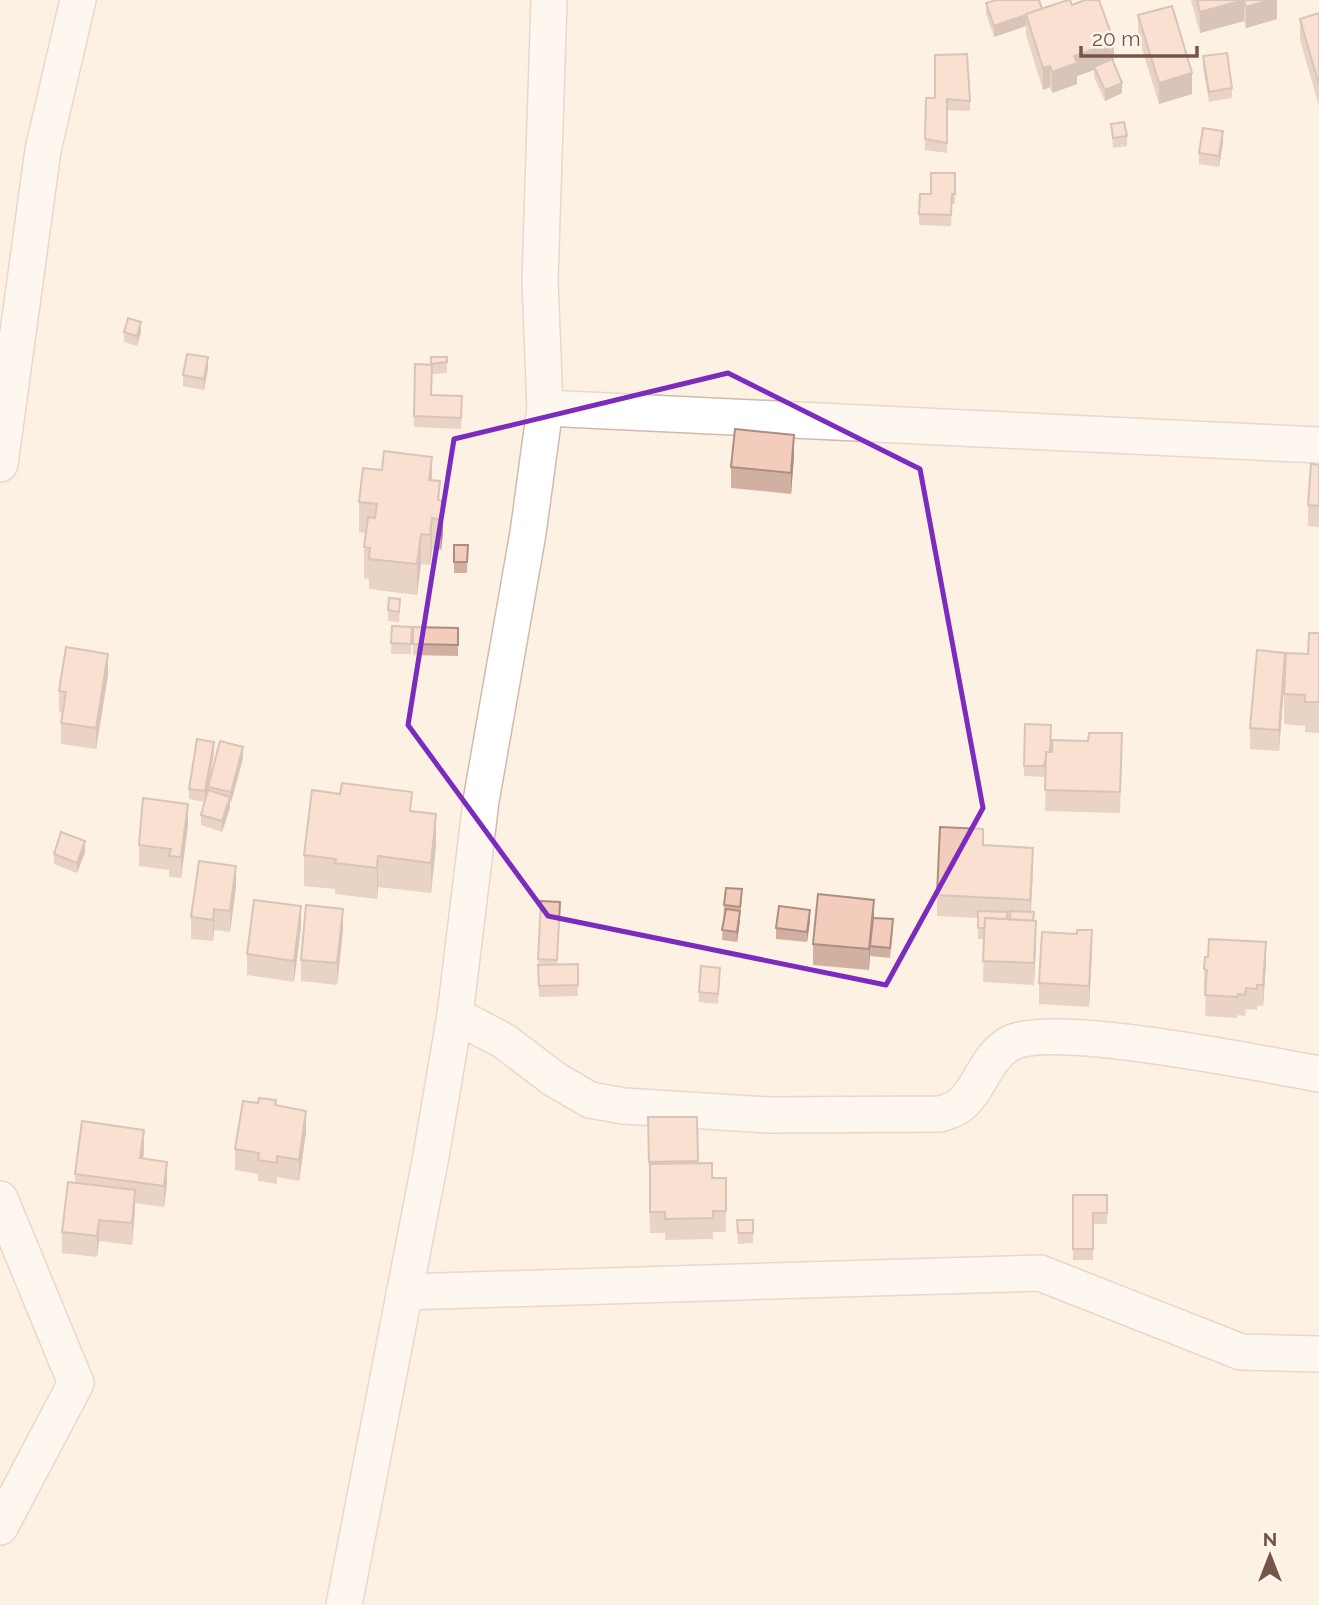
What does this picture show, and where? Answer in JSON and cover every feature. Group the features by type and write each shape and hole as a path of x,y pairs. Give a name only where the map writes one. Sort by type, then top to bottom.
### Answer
{"street":[{"path":"0,464 43,150 78,0"},
{"path":"344,1605 455,1014 481,801 528,534 545,408 540,280 549,0"},
{"path":"545,408 1319,445"},
{"path":"455,1014 504,1041 554,1079 590,1100 624,1106 769,1115 940,1114 958,1108 991,1060 1009,1045 1028,1038 1096,1038 1319,1074"},
{"path":"0,1199 76,1383 0,1527"},
{"path":"404,1292 1040,1273 1241,1352 1319,1354"}],"highlighted area":[{"path":"728,373 920,469 983,808 886,985 548,916 408,725 454,439"}],"building":[{"path":"996,0 1039,0 1042,9 994,26 986,3"},
{"path":"1068,0 1072,5 1085,0 1099,0 1114,42 1074,56 1077,63 1052,72 1050,66 1043,68 1026,14"},
{"path":"1197,0 1244,0 1200,12"},
{"path":"1244,0 1270,0 1246,7"},
{"path":"1172,6 1192,73 1159,83 1138,15"},
{"path":"1319,13 1319,85 1300,19"},
{"path":"1227,53 1232,88 1209,92 1203,56"},
{"path":"967,54 970,101 947,99 947,143 925,139 926,98 935,98 935,55"},
{"path":"1112,59 1122,83 1105,90 1094,67"},
{"path":"1124,122 1127,136 1113,138 1111,124"},
{"path":"1203,128 1223,131 1219,156 1199,153"},
{"path":"931,173 955,173 951,215 919,214 920,194 931,194"},
{"path":"128,318 141,322 137,336 124,332"},
{"path":"187,354 208,357 204,379 183,375"},
{"path":"431,357 447,357 447,362 431,364"},
{"path":"415,364 432,365 431,395 462,396 461,418 414,416"},
{"path":"735,429 794,435 791,473 731,467"},
{"path":"384,451 432,457 429,480 440,481 438,500 443,501 441,520 432,518 430,535 421,534 417,564 369,559 370,548 364,547 368,517 375,518 377,504 359,502 363,468 382,470"},
{"path":"1311,464 1319,465 1319,506 1308,505"},
{"path":"454,545 468,545 467,562 454,562"},
{"path":"389,598 400,599 399,612 388,610"},
{"path":"392,626 412,627 411,644 391,643"},
{"path":"413,627 458,628 458,645 413,644"},
{"path":"1309,633 1319,633 1319,702 1305,702 1305,695 1284,694 1286,653 1308,654"},
{"path":"66,647 108,654 96,728 61,723 66,692 59,691"},
{"path":"1257,650 1285,653 1279,730 1250,728"},
{"path":"1025,724 1051,725 1050,752 1046,752 1044,766 1024,766"},
{"path":"1089,733 1122,733 1120,792 1045,790 1046,752 1052,752 1052,740 1088,741"},
{"path":"197,739 214,742 205,791 189,789"},
{"path":"220,741 243,747 231,792 208,787"},
{"path":"342,783 412,792 410,811 436,814 431,863 378,856 377,868 335,863 336,859 304,855 312,790 340,794"},
{"path":"208,790 230,797 222,821 201,815"},
{"path":"143,798 188,804 181,857 169,856 171,849 139,845"},
{"path":"940,827 983,829 983,845 1033,848 1030,900 937,895"},
{"path":"61,832 85,841 77,863 54,854"},
{"path":"199,861 236,866 230,911 214,909 213,920 191,917"},
{"path":"726,888 742,889 740,907 724,905"},
{"path":"818,894 874,900 869,949 813,944"},
{"path":"254,900 301,906 294,961 247,954"},
{"path":"541,901 560,902 557,960 538,959"},
{"path":"306,905 343,909 337,963 301,960"},
{"path":"779,906 810,910 807,932 776,928"},
{"path":"726,909 740,911 737,932 722,930"},
{"path":"978,911 1007,912 1007,919 985,918 985,928 978,928"},
{"path":"1010,911 1034,912 1033,921 1010,919"},
{"path":"873,918 893,919 890,948 870,946"},
{"path":"985,918 1036,921 1034,963 983,961"},
{"path":"1077,930 1092,930 1089,986 1039,983 1042,932 1077,934"},
{"path":"1209,939 1266,942 1263,985 1257,985 1257,989 1246,988 1245,995 1238,994 1237,997 1205,995 1207,970 1204,969"},
{"path":"578,964 578,985 539,986 538,965"},
{"path":"701,966 720,968 718,994 699,992"},
{"path":"259,1098 276,1100 275,1105 306,1111 299,1160 277,1156 277,1163 258,1160 259,1153 235,1149 243,1101 258,1103"},
{"path":"648,1117 697,1117 698,1161 649,1162"},
{"path":"82,1121 144,1130 140,1158 167,1162 164,1186 75,1174"},
{"path":"712,1163 712,1178 726,1178 726,1211 713,1211 713,1218 665,1219 665,1212 650,1212 650,1164"},
{"path":"68,1182 135,1190 132,1223 99,1220 97,1236 62,1232"},
{"path":"1073,1195 1107,1195 1107,1213 1093,1213 1093,1249 1073,1249"},
{"path":"737,1220 753,1220 753,1233 738,1233"}]}
